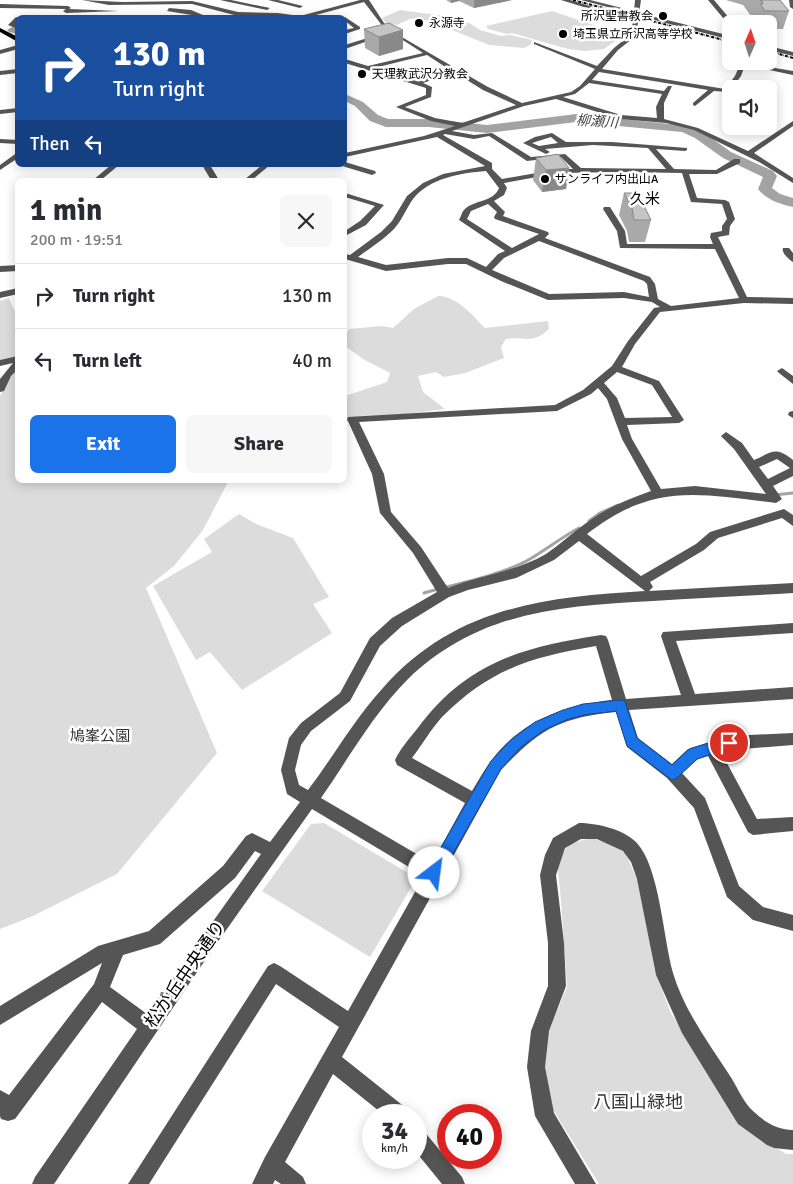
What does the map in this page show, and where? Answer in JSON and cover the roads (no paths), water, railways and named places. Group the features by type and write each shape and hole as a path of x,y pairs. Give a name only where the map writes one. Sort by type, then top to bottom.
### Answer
{"main road":[{"path":"0,30 15,38"},
{"path":"0,35 15,43"}],"street":[{"path":"64,15 73,0"},
{"path":"85,0 129,3 174,1 206,4 224,10 252,15"},
{"path":"206,4 216,0"},
{"path":"223,0 289,11"},
{"path":"271,0 300,4 300,6 284,15"},
{"path":"310,15 366,0 391,32 495,95 522,105"},
{"path":"564,0 722,36"},
{"path":"584,0 593,1 636,16"},
{"path":"347,155 448,131 522,105 558,98 576,92 616,49 634,35 637,28 638,0"},
{"path":"711,0 724,15"},
{"path":"792,0 793,7"},
{"path":"0,6 125,11 129,3"},
{"path":"337,3 345,6"},
{"path":"21,15 28,7"},
{"path":"160,10 185,11 198,15"},
{"path":"214,15 224,10"},
{"path":"326,11 334,14"},
{"path":"347,20 358,28 347,31"},
{"path":"347,47 391,32"},
{"path":"536,43 598,70 633,78 727,91 738,76 743,63 793,73"},
{"path":"0,52 15,46"},
{"path":"347,50 351,54"},
{"path":"778,50 793,54"},
{"path":"368,68 428,53"},
{"path":"347,61 357,57"},
{"path":"347,63 429,87 430,94 399,107 433,120 463,125"},
{"path":"418,83 454,70"},
{"path":"0,73 15,71"},
{"path":"588,81 666,93"},
{"path":"661,121 658,112 659,102 674,83"},
{"path":"695,104 713,88"},
{"path":"558,98 620,117 661,121 701,130 748,154 793,181"},
{"path":"0,112 15,110"},
{"path":"748,154 793,123"},
{"path":"448,131 474,137 490,134 530,159 563,155 578,170"},
{"path":"437,134 487,163 488,169 500,182 502,190 489,201 468,210 463,220 511,251"},
{"path":"552,156 540,148 526,143 537,138 552,135 565,145"},
{"path":"0,141 15,142"},
{"path":"540,148 565,145 614,144 685,150"},
{"path":"651,147 673,172"},
{"path":"0,168 15,156"},
{"path":"500,182 552,172 578,170 685,173 721,172 737,162"},
{"path":"347,165 372,173"},
{"path":"100,178 113,167"},
{"path":"207,167 214,178"},
{"path":"250,178 264,167"},
{"path":"348,257 388,231 411,198 424,186 439,178 475,169 488,169"},
{"path":"685,173 694,200 725,202 730,211 726,233 715,234 714,237 744,300"},
{"path":"347,196 380,205 363,223 347,232"},
{"path":"487,271 501,256 545,234 498,217 501,212 489,201"},
{"path":"608,209 621,231 623,246 718,246"},
{"path":"539,238 648,279 651,284 654,300"},
{"path":"786,250 793,259"},
{"path":"348,257 386,268 459,260 474,263 535,293 556,298 614,295 654,300 669,308"},
{"path":"0,269 15,268"},
{"path":"0,295 15,292"},
{"path":"445,594 417,550 386,513 378,474 352,419 557,408 599,384 616,368 657,310 744,300 793,301"},
{"path":"0,363 15,361"},
{"path":"0,388 7,374 15,365"},
{"path":"616,368 656,383 678,420 620,422"},
{"path":"782,371 793,381"},
{"path":"599,384 612,398 620,422 635,455 658,493"},
{"path":"434,873 292,789 288,770 294,743 306,727 345,697 375,642 397,622 445,594 466,586 512,574 550,557 594,523 618,508 658,493 695,490 776,499 752,465 726,436"},
{"path":"752,465 778,454 793,465"},
{"path":"766,485 793,471"},
{"path":"642,582 700,547 714,535 784,513 793,522"},
{"path":"580,535 642,582 653,596"},
{"name":"松が丘中央通り","path":"42,1184 148,1026 272,851 310,801 372,710 395,683 420,661 445,643 499,617 525,610 579,600 793,588"},
{"path":"690,700 668,636 793,628"},
{"path":"475,800 402,760 436,714 471,683 510,661 551,648 601,640 632,742 672,773 700,803 733,891 758,914 793,923"},
{"path":"262,1184 475,800 496,765 517,743 539,726 583,709 793,693"},
{"path":"672,773 692,754 711,748 729,743 793,739"},
{"path":"711,748 753,827 793,824"},
{"path":"586,1184 545,1116 536,1067 540,1031 558,986 556,943 548,875 553,855 559,843 580,831 597,831 606,834 629,846 637,857 645,879 665,975 688,1027 745,1117 774,1138 793,1140"},
{"path":"0,1016 104,952 154,938 229,872 252,841 272,851"},
{"path":"6,1106 100,990 117,948"},
{"path":"138,1184 274,972 351,1024"},
{"path":"100,990 148,1026"},
{"path":"331,1060 385,1104"},
{"path":"427,1150 455,1184"},
{"path":"272,1164 296,1184"}],"waterway":[{"name":"柳瀬川","path":"347,98 359,104 374,118 386,123 429,123 487,129 576,118 684,129 699,135 727,155 768,174 770,176 765,189 775,197 793,203"},
{"path":"774,495 793,493"},
{"path":"589,521 600,513 618,505"},
{"path":"424,593 464,583 519,565 579,528"}],"railway":[{"path":"573,0 722,40"},
{"path":"778,54 793,58"}],"place":[{"name":"所沢聖書教会","path":"663,16"},
{"name":"永源寺","path":"419,23"},
{"name":"埼玉県立所沢高等学校","path":"563,34"},
{"name":"天理教武沢分教会","path":"362,74"},
{"name":"サンライフ内出山A","path":"545,179"}],"district":[{"name":"久米","path":"645,199"}],"park label":[{"name":"鳩峯公園","path":"100,736"},
{"name":"八国山緑地","path":"638,1102"}]}
